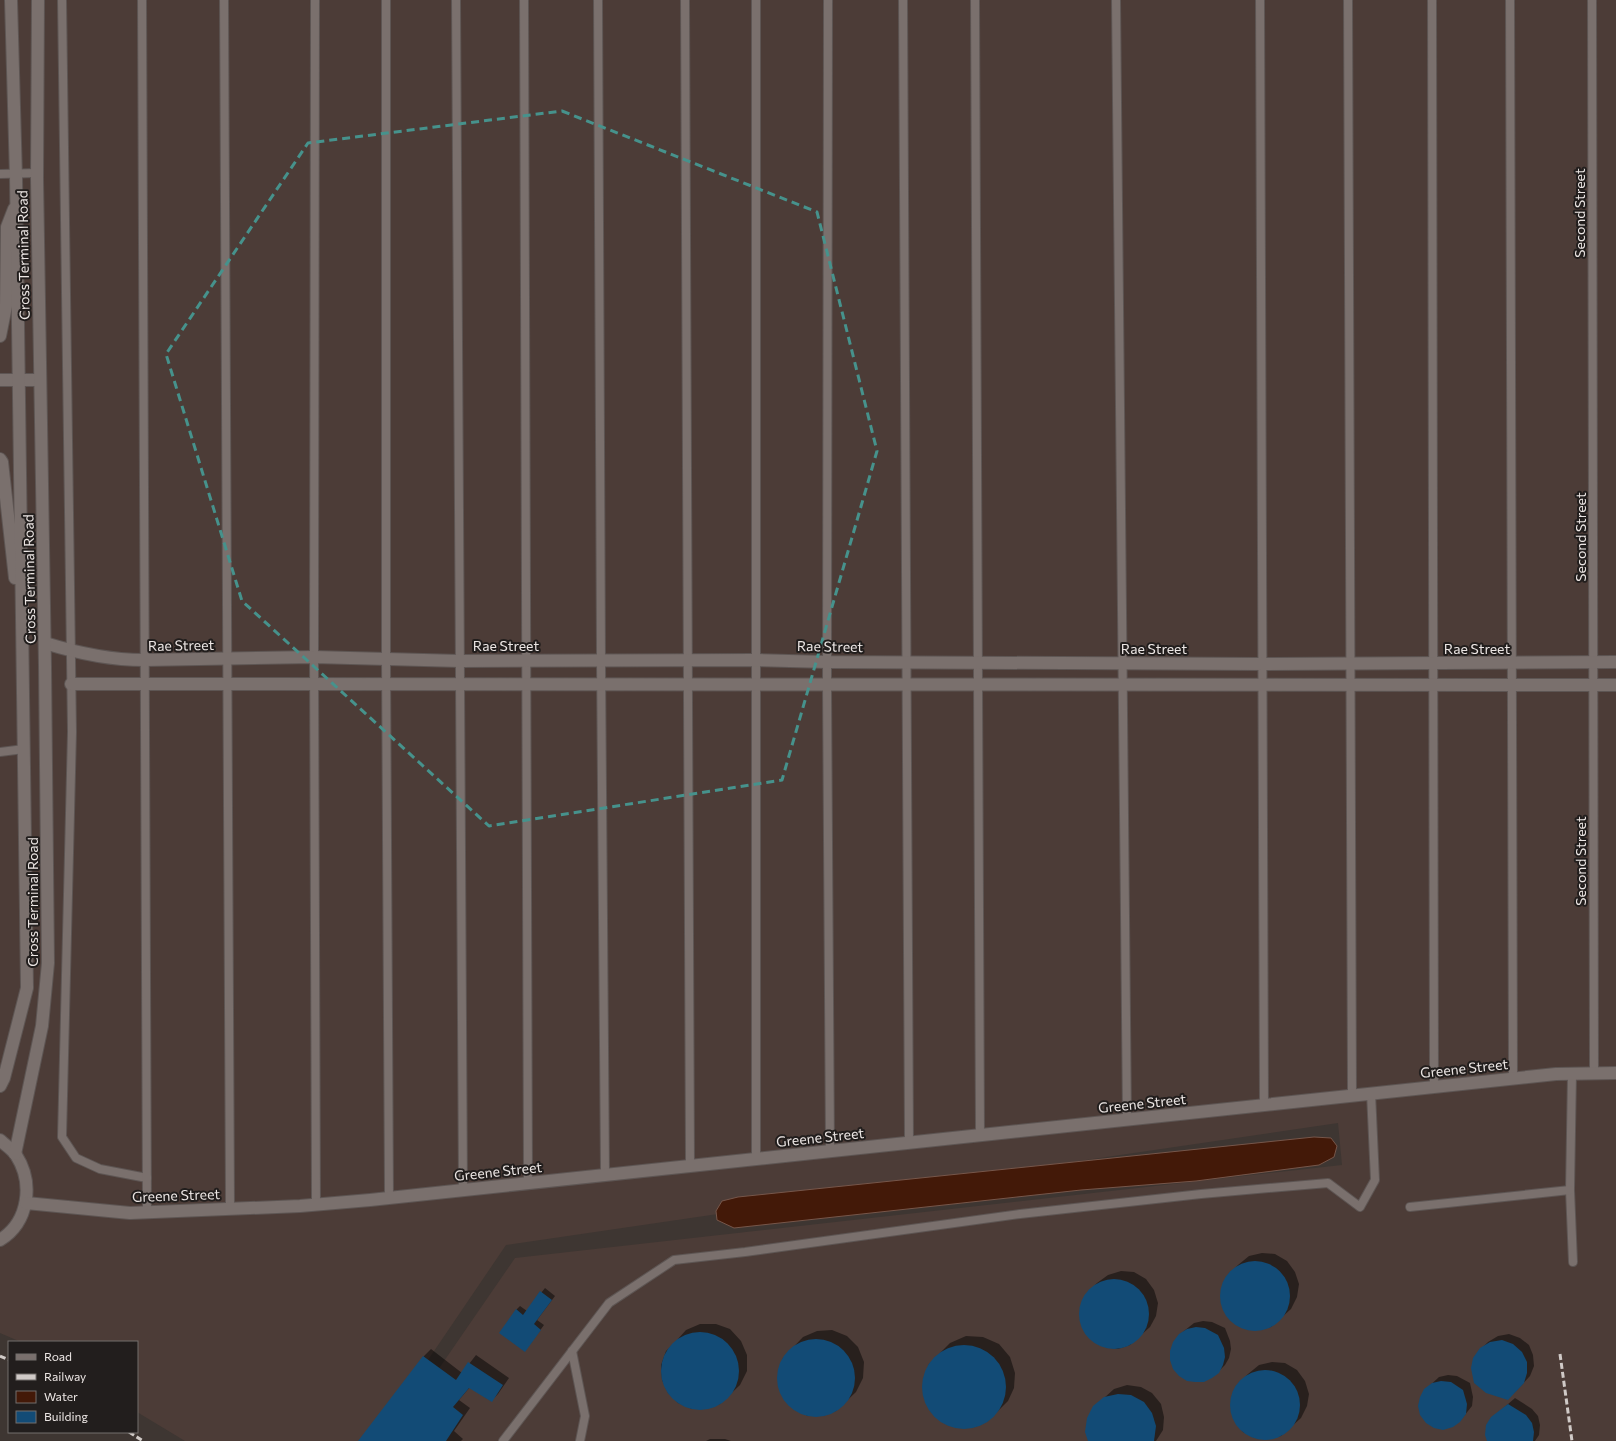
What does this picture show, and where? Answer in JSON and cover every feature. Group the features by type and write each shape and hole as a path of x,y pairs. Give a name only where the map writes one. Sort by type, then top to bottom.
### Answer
{"street":[{"name":"Cross Terminal Road","path":"0,1086 4,1078 27,988 17,202 11,0"},
{"name":"Cross Terminal Road","path":"15,1154 42,1026 48,963 45,643 37,173 38,0"},
{"path":"0,336 6,306 7,227 17,202"},
{"path":"0,380 40,380"},
{"path":"0,459 2,462 8,527 22,636"},
{"name":"Rae Street","path":"45,643 70,651 127,660 314,657 386,660 757,660 827,662 1262,664 1616,662"},
{"path":"70,684 1616,685"},
{"name":"Greene Street","path":"26,1203 130,1213 316,1204 390,1198 1513,1078 1556,1074 1616,1073"},
{"path":"0,1140 15,1154 23,1169 27,1185 26,1203 19,1221 7,1236 0,1240"}],"lane":[{"path":"62,0 70,684 72,732 62,1137 76,1158 100,1169 147,1178"},
{"path":"142,0 147,1212"},
{"path":"224,0 230,1208"},
{"path":"316,0 314,657 316,1204"},
{"path":"386,0 386,684 390,1198"},
{"path":"456,0 462,1190"},
{"path":"524,0 525,684 528,1183"},
{"path":"598,0 605,1175"},
{"path":"685,0 690,1166"},
{"path":"756,0 756,1159"},
{"path":"828,0 827,685 830,1151"},
{"path":"903,0 909,1143"},
{"path":"975,0 980,1135"},
{"path":"1116,0 1127,1119"},
{"path":"1260,0 1264,1105"},
{"path":"1348,0 1352,1095"},
{"path":"1432,0 1434,1087"},
{"path":"1510,0 1513,1078"},
{"name":"Second Street","path":"1592,0 1594,1073"},
{"path":"0,174 37,173"},
{"path":"0,752 24,749"},
{"path":"1572,1074 1570,1190 1573,1262"},
{"path":"503,1441 609,1303 674,1260 745,1252 1020,1214 1201,1194 1328,1183 1360,1207 1375,1180 1371,1093"},
{"path":"1410,1207 1570,1190"},
{"path":"572,1351 585,1416 580,1441"}],"highlighted area":[{"path":"562,111 817,212 877,451 782,780 489,826 242,601 166,354 308,143"}],"shaded area":[{"path":"0,0 1616,0 1616,1441 389,1441 515,1258 1342,1165 1338,1123 506,1245 373,1441 185,1441 138,1413 138,1341 19,1341 0,1333"}],"water":[{"path":"1314,1137 1331,1138 1337,1146 1334,1157 1319,1165 1196,1181 1081,1190 734,1228 717,1220 716,1211 722,1201 738,1197"}],"building":[{"path":"1255,1261 1268,1264 1280,1271 1287,1283 1290,1296 1287,1309 1280,1321 1268,1328 1255,1331 1242,1328 1230,1321 1223,1309 1220,1296 1223,1283 1230,1271 1242,1264"},
{"path":"1114,1279 1127,1282 1139,1289 1146,1301 1149,1314 1146,1327 1139,1339 1127,1346 1114,1349 1101,1346 1089,1339 1082,1327 1079,1314 1082,1301 1089,1289 1101,1282"},
{"path":"540,1291 552,1300 534,1324 541,1330 525,1352 499,1333 516,1309 523,1315"},
{"path":"1196,1327 1205,1328 1218,1335 1224,1348 1225,1357 1219,1373 1204,1382 1187,1381 1179,1376 1173,1369 1170,1360 1170,1351 1173,1342 1179,1334 1187,1329"},
{"path":"700,1332 715,1335 728,1343 736,1356 739,1371 736,1386 728,1399 715,1407 700,1410 685,1407 672,1399 664,1386 661,1371 664,1356 672,1343 685,1335"},
{"path":"816,1339 831,1342 844,1350 852,1363 855,1378 852,1393 844,1406 831,1414 816,1417 801,1414 788,1406 780,1393 777,1378 780,1363 788,1350 801,1342"},
{"path":"1502,1340 1513,1344 1522,1352 1527,1362 1527,1373 1524,1383 1508,1400 1486,1393 1474,1383 1471,1368 1473,1358 1480,1348 1490,1342"},
{"path":"964,1345 980,1348 994,1357 1003,1371 1006,1387 1003,1403 994,1417 980,1426 964,1429 948,1426 934,1417 925,1403 922,1387 925,1371 934,1357 948,1348"},
{"path":"423,1356 456,1380 468,1362 503,1385 492,1402 469,1388 453,1407 463,1415 446,1441 358,1441"},
{"path":"1265,1370 1278,1373 1290,1380 1297,1392 1300,1405 1297,1418 1290,1430 1278,1437 1265,1440 1252,1437 1240,1430 1233,1418 1230,1405 1233,1392 1240,1380 1252,1373"},
{"path":"1441,1381 1451,1382 1463,1390 1467,1404 1466,1414 1460,1422 1453,1427 1443,1430 1434,1428 1426,1423 1420,1415 1418,1406 1424,1389 1432,1383"},
{"path":"1118,1394 1131,1395 1144,1402 1152,1413 1156,1426 1154,1441 1088,1441 1085,1432 1087,1418 1093,1406 1104,1397"},
{"path":"1508,1404 1526,1415 1532,1423 1534,1432 1533,1441 1487,1441 1485,1435 1486,1425 1491,1417"}],"railway":[{"path":"1560,1354 1572,1441"},
{"path":"0,1356 8,1360"},
{"path":"131,1433 143,1441"}]}
